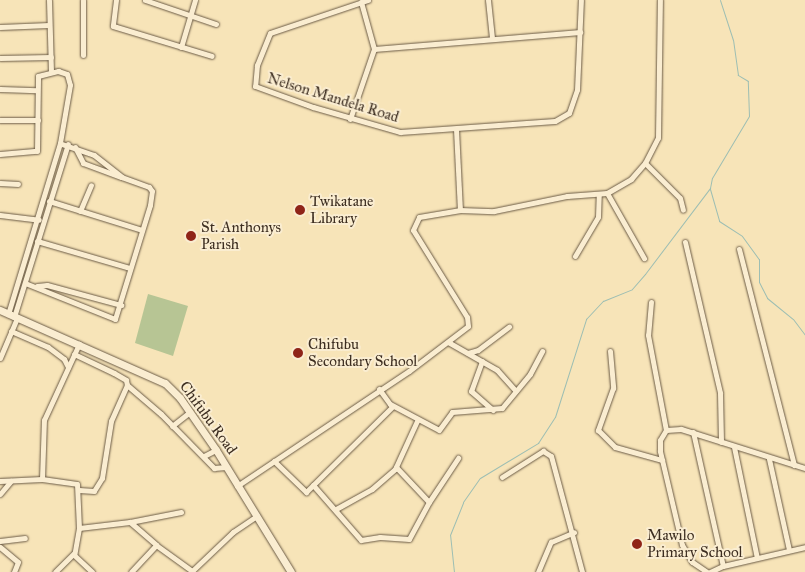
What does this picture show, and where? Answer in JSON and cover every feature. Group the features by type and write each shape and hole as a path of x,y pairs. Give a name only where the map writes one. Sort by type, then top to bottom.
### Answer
{"main road":[{"name":"Chifubu Road","path":"0,310 165,383 190,412 216,450 291,572"}],"street":[{"path":"49,0 51,72"},
{"path":"83,0 83,55"},
{"path":"116,0 113,26 212,56"},
{"path":"146,0 216,24"},
{"path":"180,47 195,0"},
{"name":"Nelson Mandela Road","path":"368,0 270,33 253,77 258,88 350,119 400,132 532,125 563,117 569,113 577,90 581,0"},
{"path":"488,0 492,40"},
{"path":"237,486 448,342 468,326 469,321 415,235 413,226 425,215 460,210 494,211 567,196 607,193 631,179 645,163 658,138 660,0"},
{"path":"350,119 374,49 361,2"},
{"path":"0,26 49,25"},
{"path":"374,49 580,32"},
{"path":"0,58 51,57"},
{"path":"0,154 37,151 38,76 51,72 67,74 70,84 49,202 37,241 29,258 13,316 11,331 0,358"},
{"path":"0,89 37,90"},
{"path":"0,120 38,120"},
{"path":"456,129 460,210"},
{"path":"60,143 75,146 102,158 122,177"},
{"path":"13,316 25,283 37,220 68,144"},
{"path":"25,283 111,318 117,317 152,192 149,187 83,163 75,146"},
{"path":"645,163 672,188 680,198 683,210"},
{"path":"0,184 18,184"},
{"path":"80,211 91,185"},
{"path":"607,193 644,258"},
{"path":"575,256 598,217 599,194"},
{"path":"49,202 142,230"},
{"path":"0,215 43,221"},
{"path":"37,241 130,268"},
{"path":"685,242 720,393 721,442"},
{"path":"739,249 794,465"},
{"path":"36,287 47,285 121,305"},
{"path":"651,302 648,335 666,430 660,444 662,460 682,546 692,562 709,572 723,566 805,547"},
{"path":"468,353 478,350 509,327"},
{"path":"11,331 48,347 64,359 68,367"},
{"path":"448,342 496,370 516,391"},
{"path":"42,478 44,420 79,344"},
{"path":"378,389 393,406 416,421 437,430 452,412 502,408 516,391 542,351"},
{"path":"610,351 613,388 598,430 622,450 662,460"},
{"path":"74,354 126,380 127,385 218,470 226,467"},
{"path":"482,361 471,391 494,410"},
{"path":"79,490 94,491 102,478 109,428 127,385"},
{"path":"274,461 306,492 393,406"},
{"path":"172,426 190,412"},
{"path":"336,508 372,489 396,467 416,421"},
{"path":"666,430 674,428 693,432 769,459 805,468"},
{"path":"693,432 723,566"},
{"path":"734,447 757,558"},
{"path":"204,456 216,450"},
{"path":"502,477 538,454 547,452 574,532 582,572"},
{"path":"313,485 336,508 357,539 380,537 409,539 429,502 458,458"},
{"path":"769,459 789,550"},
{"path":"396,467 429,502"},
{"path":"0,481 42,478 73,482 79,490 79,528 74,552 55,572"},
{"path":"0,494 11,481"},
{"path":"79,528 130,522 181,512"},
{"path":"130,522 156,545 192,571 233,532 257,516"},
{"path":"538,572 551,542 574,532"},
{"path":"0,541 25,538"},
{"path":"131,572 156,545"},
{"path":"0,547 18,562 14,572"},
{"path":"74,552 92,572"}],"green space":[{"path":"148,294 188,306 173,356 135,343"}],"waterway":[{"path":"454,572 450,535 463,502 480,478 538,443 555,417 586,319 603,301 632,289 645,274 710,188 712,178 749,116 748,81 738,75 733,40 720,0"},
{"path":"710,189 719,221 742,236 759,259 759,282 767,298 793,319 805,335"}],"place":[{"name":"Twikatane Library","path":"300,210"},
{"name":"St. Anthonys Parish","path":"191,236"},
{"name":"Chifubu Secondary School","path":"298,353"},
{"name":"Mawilo Primary School","path":"637,544"}]}
